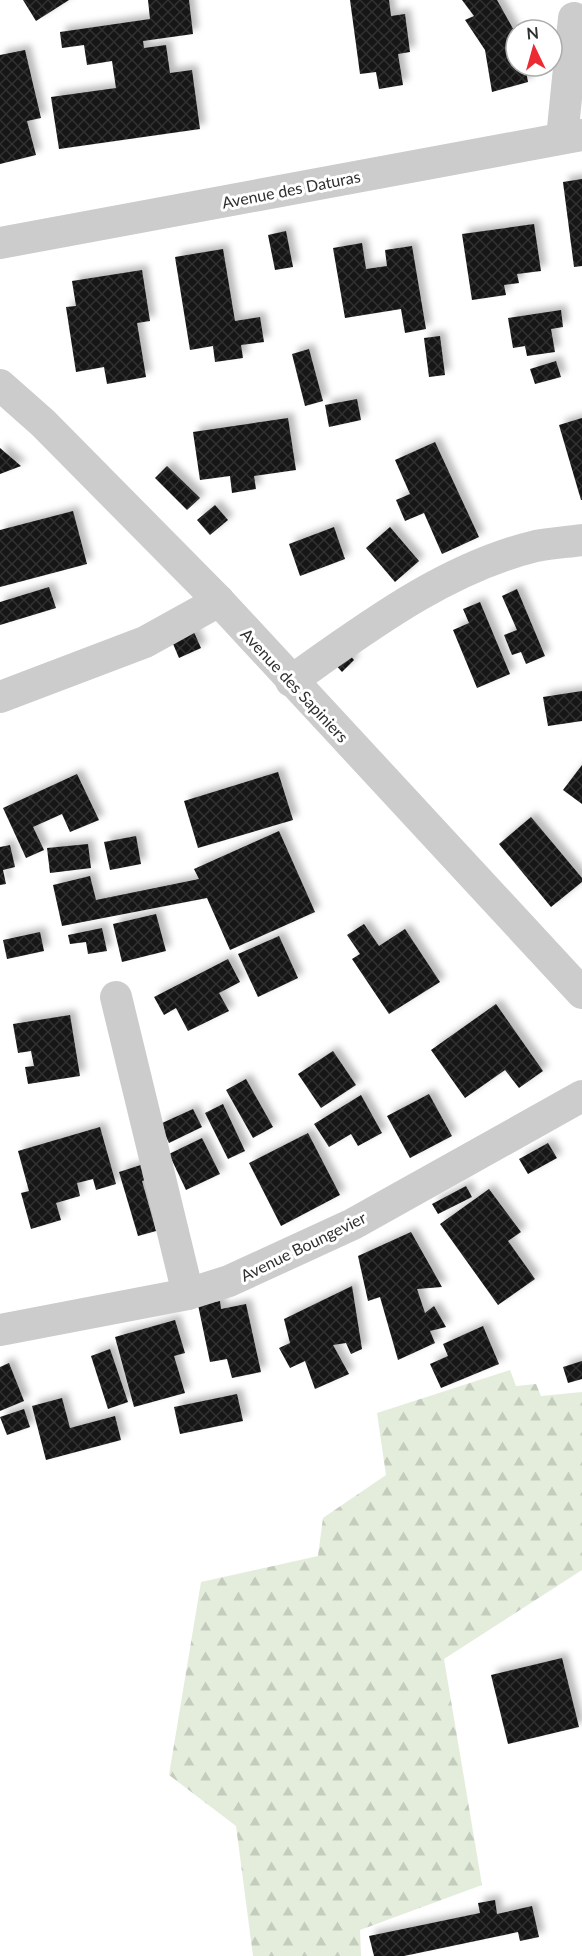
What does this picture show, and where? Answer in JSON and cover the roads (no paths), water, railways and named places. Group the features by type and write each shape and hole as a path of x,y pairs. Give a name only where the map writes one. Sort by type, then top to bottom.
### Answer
{"street":[{"path":"572,136 573,15"},
{"name":"Avenue des Daturas","path":"0,243 572,136"},
{"name":"Avenue des Sapiniers","path":"0,385 43,423 219,601 582,993"},
{"path":"291,681 379,619 473,568 536,546 582,540"},
{"path":"0,697 145,642 219,601"},
{"path":"116,997 188,1293"},
{"name":"Avenue Boungevier","path":"0,1330 188,1293 230,1281 353,1224 582,1096"}]}
